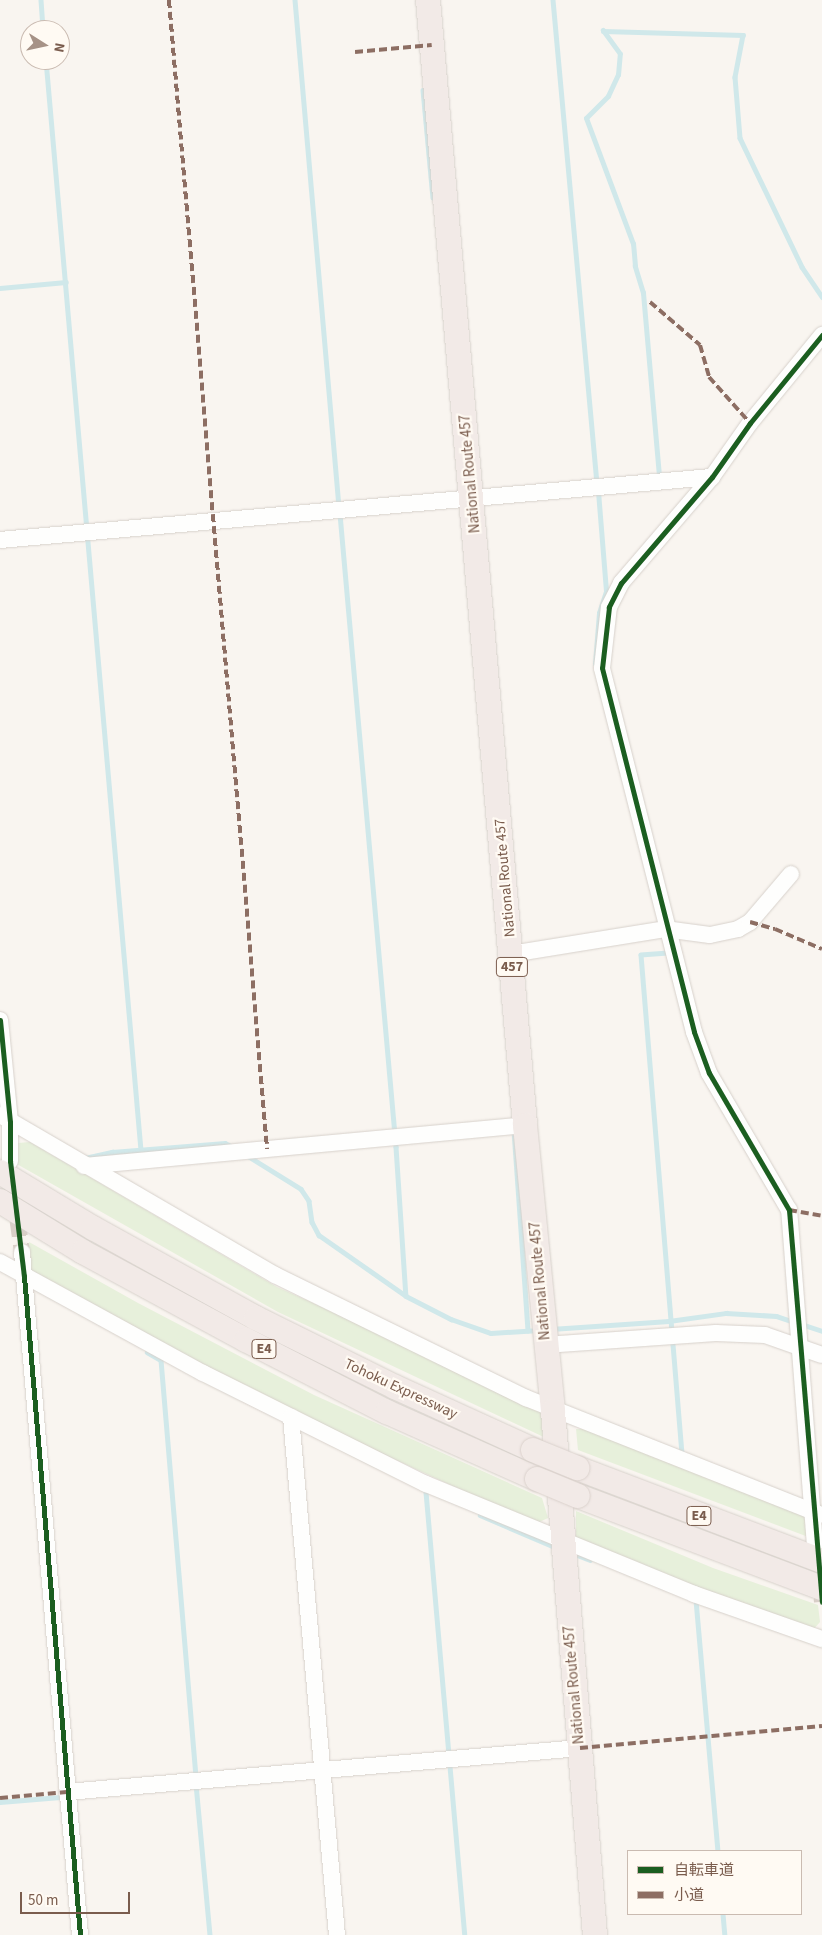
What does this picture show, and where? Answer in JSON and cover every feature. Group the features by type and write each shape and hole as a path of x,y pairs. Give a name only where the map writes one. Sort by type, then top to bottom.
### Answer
{"highway":[{"name":"National Route 457","path":"428,0 525,1125 553,1411 595,1935"},
{"name":"Tohoku Expressway","path":"5,1166 93,1228 256,1318 395,1387 577,1468 819,1553"},
{"name":"Tohoku Expressway","path":"0,1202 83,1252 246,1340 386,1412 578,1496 822,1588"}],"street":[{"path":"819,1553 818,1514 800,1347 789,1210 709,1073 694,1032 666,929 602,668 604,632 609,607 620,583 712,477 750,423 822,335"},
{"path":"0,540 472,496 712,477"},
{"path":"511,954 666,929 710,935 738,929 750,922 792,874"},
{"path":"0,1020 5,1118 5,1166"},
{"path":"5,1118 84,1166 275,1275 553,1411 818,1514"},
{"path":"84,1166 525,1125"},
{"path":"22,1252 80,1935"},
{"path":"0,1262 291,1417 426,1484 694,1594 822,1639"},
{"path":"546,1345 716,1333 765,1335 822,1355"},
{"path":"291,1417 337,1935"},
{"path":"68,1792 580,1748"}],"green space":[{"path":"30,1142 277,1287 526,1398 543,1415 548,1439 278,1312 15,1163 18,1143"},
{"path":"29,1242 138,1303 314,1395 542,1498 548,1518 535,1524 290,1411 34,1274 28,1267"},
{"path":"576,1429 587,1429 805,1514 811,1538 578,1450"},
{"path":"576,1511 713,1568 818,1605 820,1622 812,1631 576,1540"}],"waterway":[{"path":"41,0 42,20"},
{"path":"295,0 339,507"},
{"path":"553,0 597,484"},
{"path":"659,476 643,293 635,266 633,244 586,118 608,96 618,75 620,54 603,31 743,35 735,77 740,138 802,267 822,297"},
{"path":"47,70 141,1150"},
{"path":"423,90 433,198"},
{"path":"0,288 66,282"},
{"path":"595,664 599,613 606,591 598,491"},
{"path":"340,514 396,1147 406,1296"},
{"path":"667,950 668,953 641,955 682,1454"},
{"path":"514,1130 528,1331"},
{"path":"85,1158 112,1152 225,1143 233,1147"},
{"path":"248,1156 301,1189 309,1201 312,1222 319,1235 406,1296 451,1319 491,1333 539,1330"},
{"path":"551,1329 669,1321 726,1313 776,1316 794,1322"},
{"path":"801,1324 822,1331"},
{"path":"147,1352 161,1360 196,1777"},
{"path":"426,1492 465,1935"},
{"path":"480,1515 557,1548"},
{"path":"572,1553 590,1560"},
{"path":"696,1600 718,1850"},
{"path":"196,1784 210,1935"},
{"path":"0,1802 60,1797"},
{"path":"723,1915 725,1935"}],"tunnel":[{"path":"11,1173 22,1252"},
{"path":"816,1550 822,1602"}],"marked path":[{"path":"169,0 267,1149"},
{"path":"355,52 432,45"},
{"path":"650,302 700,345 709,377 750,423"},
{"path":"750,922 775,929 822,949"},
{"path":"789,1210 822,1216"},
{"path":"580,1748 822,1726"},
{"path":"0,1798 67,1792"}],"cycle path":[{"path":"822,335 750,423 712,477 621,583 609,607 602,668 694,1032 709,1073 789,1210 822,1602"},
{"path":"0,1020 10,1122 10,1161 24,1276 80,1935"}]}
